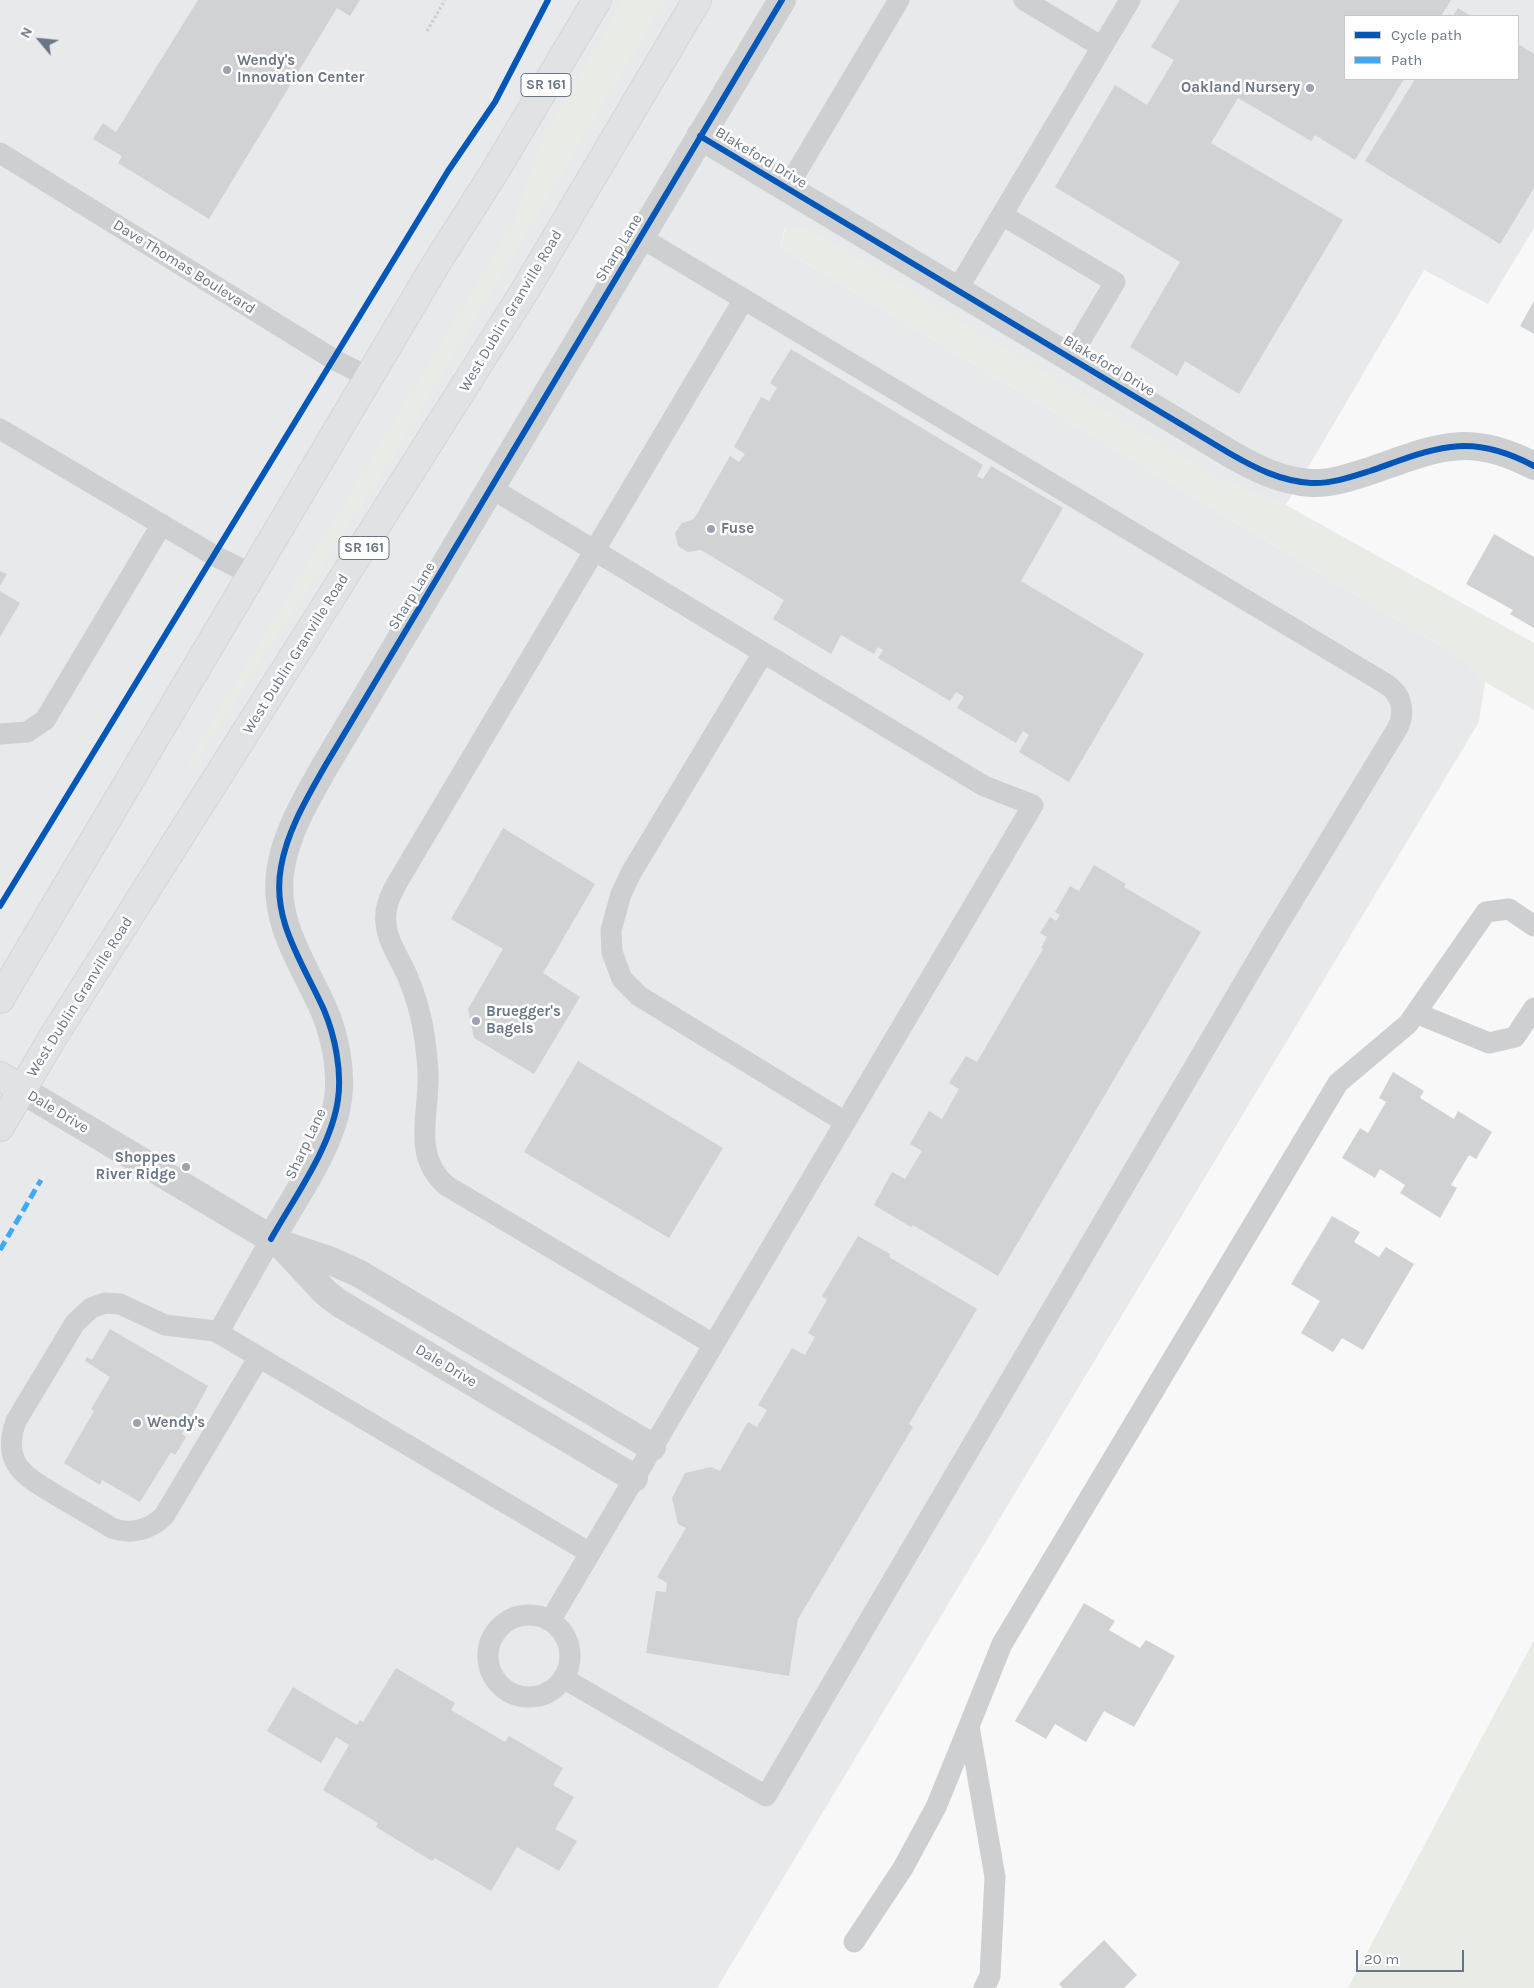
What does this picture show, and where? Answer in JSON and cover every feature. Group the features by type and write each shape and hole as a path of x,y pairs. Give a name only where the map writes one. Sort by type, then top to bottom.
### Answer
{"main road":[{"name":"SR 161","path":"0,998 436,264 495,171 597,0"},
{"name":"West Dublin Granville Road","path":"0,1127 11,1083 52,1037 524,292 697,0"}],"street":[{"name":"Sharp Lane","path":"271,1239 323,1144 338,1098 338,1076 329,1026 323,1009 297,958 282,911 279,879 293,826 325,766 782,0"},
{"name":"Blakeford Drive","path":"700,136 1249,464 1286,479 1312,483 1347,479 1423,453 1461,446 1492,448 1534,466"},
{"name":"Dale Drive","path":"11,1083 271,1239 289,1254 326,1293 339,1303 634,1478"},
{"name":"Dale Drive","path":"271,1239 339,1263 358,1273 652,1448"}],"lane":[{"path":"787,188 899,0"},
{"path":"1024,0 1102,47"},
{"path":"957,290 1130,0"},
{"name":"Dave Thomas Boulevard","path":"0,153 333,359 370,378"},
{"path":"1002,215 1115,282 1070,358"},
{"path":"563,1678 766,1796 1270,938 1397,729 1402,715 1401,704 1397,695 1386,684 640,237"},
{"path":"713,1344 447,1186 437,1176 429,1164 424,1147 428,1081 421,1016 386,924 387,903 397,883 744,299"},
{"path":"0,429 253,575"},
{"path":"491,488 984,786 1033,805 550,1621"},
{"path":"0,734 27,732 45,720 162,524"},
{"path":"763,652 631,873 613,920 612,952 622,979 639,996 845,1122"},
{"path":"854,1942 908,1860 936,1807 1002,1644 1338,1082 1408,1024 1486,912 1509,909 1534,926"},
{"path":"1416,1013 1489,1043 1515,1037 1534,1008"},
{"path":"218,1333 271,1239"},
{"path":"259,1357 168,1510 153,1525 132,1531 112,1528 32,1481 17,1465 11,1444 16,1421 75,1323 85,1312 105,1303 120,1304 165,1325 208,1329 218,1333 259,1357 590,1552"},
{"path":"525,1615 538,1616 550,1621 561,1630 567,1643 570,1657 563,1678 548,1691 535,1696 520,1696 502,1687 494,1677 489,1665 488,1652 491,1640 502,1625 513,1618 525,1615"},
{"path":"969,1726 995,1877 990,1976 984,1988"}],"path":[{"path":"427,31 446,0"}],"shaded area":[{"path":"0,0 1534,0 1534,228 1488,304 1424,270 1286,505 1221,480 785,228 780,247 1466,661 1485,682 1479,722 717,1988 0,1988"},
{"path":"623,0 666,0 385,470 191,769 186,765 514,221 544,134"},
{"path":"806,226 1221,480 1286,505 1534,643 1534,710 1485,682 1466,661 780,247 786,228"},
{"path":"1534,1640 1534,1988 1348,1988"}],"building":[{"name":"Wendy's Innovation Center","path":"198,0 360,0 350,16 337,8 209,219 118,163 122,156 93,139 103,123 116,132"},
{"path":"1180,0 1451,0 1442,15 1344,15 1344,80 1403,80 1355,160 1315,135 1311,141 1238,98 1211,143 1343,220 1239,394 1185,361 1177,376 1130,347 1180,262 1055,187 1115,85 1147,105 1174,60 1151,47"},
{"path":"1458,8 1469,15 1454,15"},
{"path":"1519,45 1534,54 1534,188 1500,244 1365,161 1414,80 1519,80"},
{"path":"1534,301 1534,334 1520,326"},
{"path":"791,349 983,465 977,476 983,479 991,466 1063,508 1021,581 1144,654 1069,782 1019,752 1029,735 1023,731 1016,743 957,708 964,697 956,692 950,701 878,658 883,650 878,647 874,654 841,635 831,654 773,619 784,600 701,550 688,552 678,546 675,533 682,523 694,519 730,456 739,462 745,454 734,447 761,397 769,401 777,388 770,383"},
{"path":"1494,534 1534,557 1534,628 1510,614 1513,610 1466,584"},
{"path":"0,571 7,574 0,586"},
{"path":"0,591 20,603 0,637"},
{"path":"503,828 595,884 543,973 580,997 534,1074 474,1038 468,1009 503,949 451,919"},
{"path":"1094,865 1126,884 1124,887 1201,932 998,1276 913,1225 911,1227 874,1205 892,1172 905,1179 922,1151 910,1144 929,1111 942,1119 959,1089 949,1083 966,1056 977,1062 1043,949 1041,948 1047,937 1040,933 1050,917 1056,921 1060,915 1055,912 1070,886 1079,891"},
{"path":"578,1061 723,1148 669,1238 524,1152"},
{"path":"1393,1072 1424,1091 1420,1098 1454,1119 1458,1111 1492,1132 1476,1159 1469,1155 1451,1185 1457,1188 1440,1218 1400,1193 1405,1185 1380,1169 1375,1178 1342,1158 1360,1128 1368,1133 1386,1102 1379,1098"},
{"path":"1332,1216 1360,1232 1354,1242 1379,1257 1386,1247 1414,1264 1363,1350 1342,1338 1333,1352 1301,1333 1320,1301 1291,1284"},
{"path":"858,1236 890,1254 889,1257 977,1309 909,1424 913,1427 798,1619 789,1676 646,1653 656,1591 666,1592 667,1583 657,1577 686,1528 678,1524 672,1498 685,1473 711,1467 720,1471 748,1422 757,1427 767,1410 758,1405 792,1348 805,1355 815,1337 808,1333 827,1300 822,1296"},
{"name":"Wendy's","path":"110,1329 208,1386 182,1434 186,1437 175,1455 171,1452 140,1502 102,1480 100,1485 64,1463 94,1411 91,1409 110,1377 85,1361 87,1357 92,1360"},
{"path":"1084,1603 1115,1621 1109,1630 1140,1648 1146,1640 1175,1656 1134,1727 1104,1711 1086,1742 1055,1724 1046,1739 1015,1721"},
{"path":"396,1668 455,1703 451,1710 505,1742 509,1736 563,1768 553,1785 574,1797 555,1829 577,1841 559,1871 517,1847 491,1891 435,1858 432,1861 376,1827 378,1823 323,1790 349,1745 336,1737 321,1763 267,1731 293,1687 357,1725 360,1720 363,1722"},
{"path":"1104,1940 1137,1975 1124,1988 1063,1988 1059,1984"}],"marked path":[{"path":"0,1250 41,1180"}],"cycle path":[{"path":"0,906 448,171 495,102 548,0"},
{"path":"271,1239 320,1153 334,1117 339,1088 337,1054 331,1031 324,1010 291,941 281,905 279,886 281,867 293,828 325,766 782,0"},
{"path":"700,136 1229,453 1248,464 1278,477 1311,483 1341,480 1433,450 1471,446 1511,455 1534,466"}],"place":[{"name":"Wendy's Innovation Center","path":"227,70"},
{"name":"Oakland Nursery","path":"1310,88"},
{"name":"Fuse","path":"711,529"},
{"name":"Bruegger's Bagels","path":"476,1021"},
{"name":"Shoppes River Ridge","path":"186,1167"},
{"name":"Wendy's","path":"137,1423"}]}
